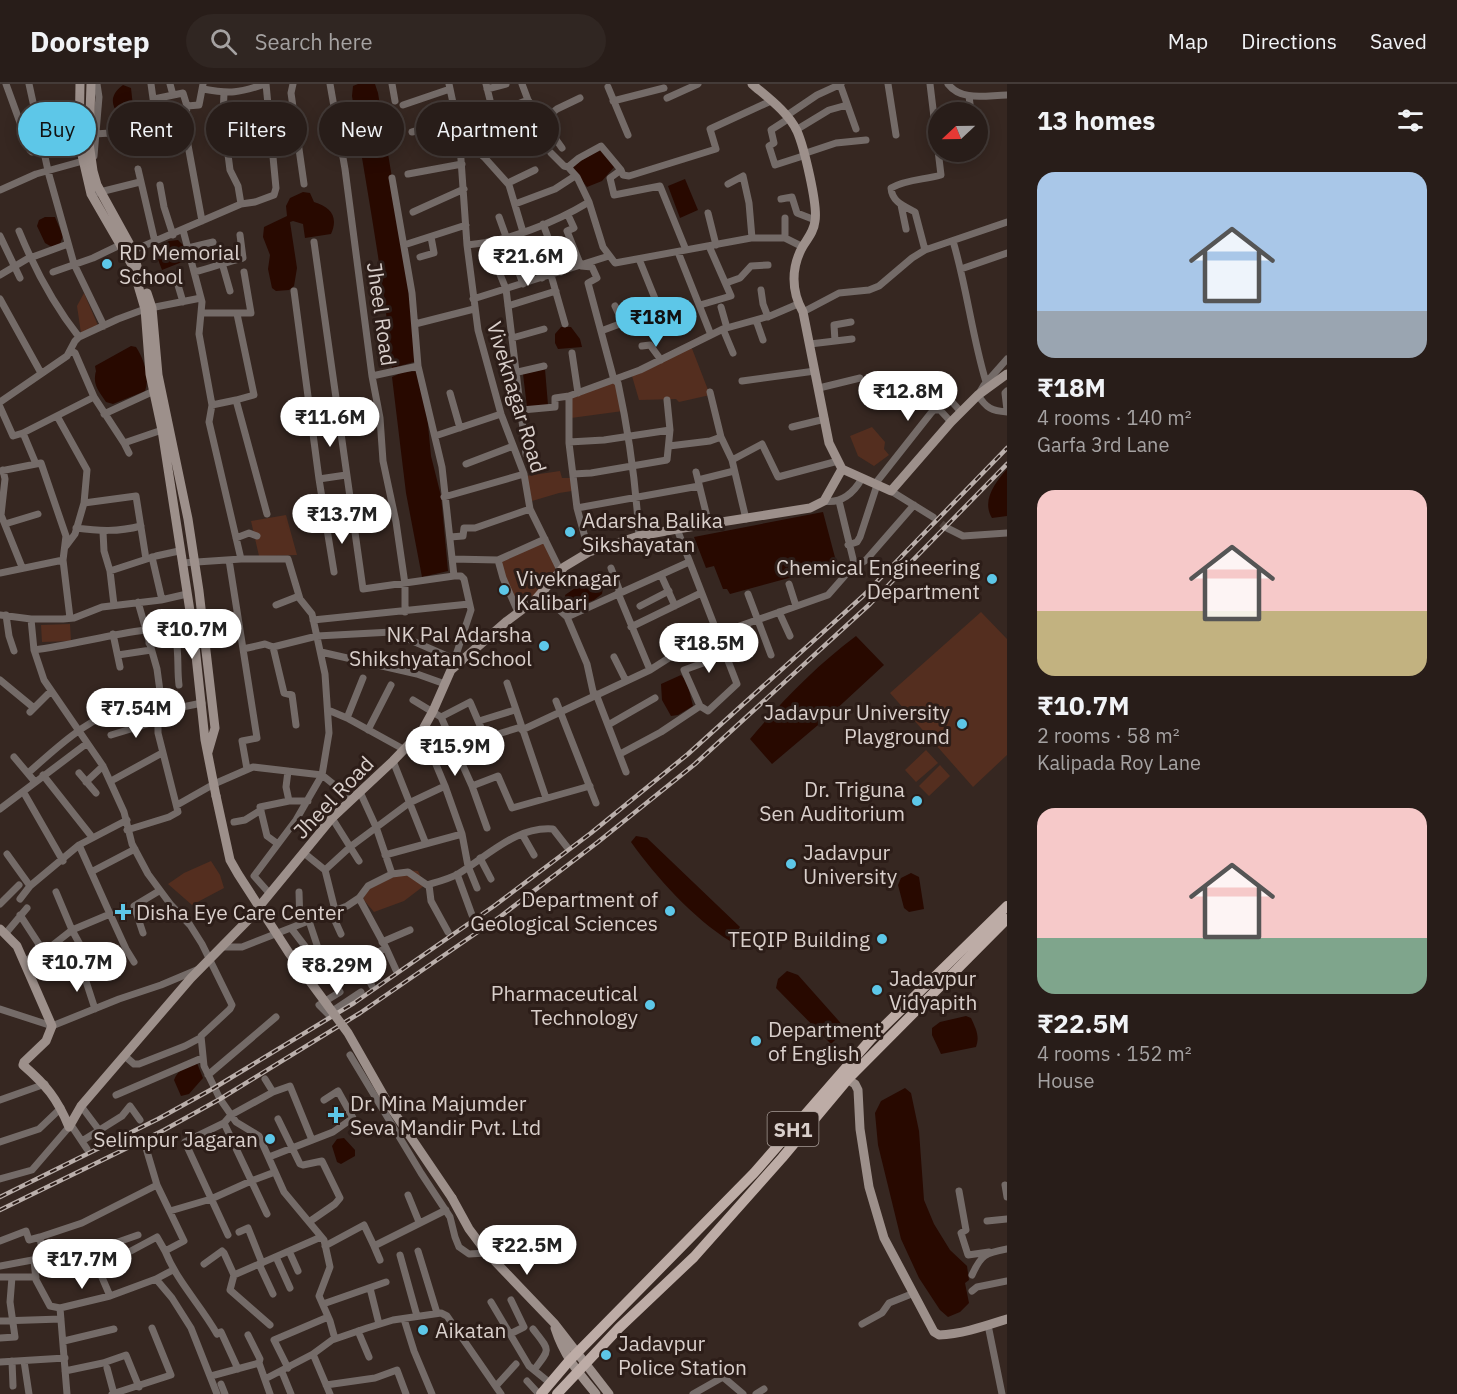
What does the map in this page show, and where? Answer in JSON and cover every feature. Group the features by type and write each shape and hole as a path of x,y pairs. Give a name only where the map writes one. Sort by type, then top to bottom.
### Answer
{"main road":[{"path":"80,84 79,142 83,161 120,244 132,265 149,308 150,374 162,430 194,637 208,752 230,860 289,953 348,1033 389,1105 447,1191 469,1229 484,1249 554,1323 609,1394"},
{"path":"91,84 89,143 96,190 132,251 149,308 158,375 165,399 195,562 212,685 215,728 208,752"},
{"path":"752,84 787,117 796,130 815,205 813,232 797,258 794,293 801,308 810,344 829,443 840,465 891,491 951,422 978,395 1007,374"},
{"path":"824,501 840,465"},
{"name":"Jheel Road","path":"70,1126 81,1106 201,968 224,947 329,822 405,750 437,714 451,670 530,604 560,570 589,552 639,537 804,510 824,501"},
{"name":"SH1","path":"557,1394 577,1371 705,1245 844,1077 871,1039 1007,906"},
{"name":"SH1","path":"540,1394 569,1361 754,1173 844,1077 1007,920"},
{"path":"3,931 17,946 52,1026 46,1041 23,1063 45,1084 70,1126"},
{"path":"844,1077 855,1083 858,1090 860,1129 869,1187 884,1238 934,1332 939,1335 971,1330 1007,1319"},
{"path":"554,1323 569,1361 596,1394"}],"street":[{"path":"6,84 18,119"},
{"path":"29,84 33,102"},
{"path":"96,125 99,97 97,84"},
{"path":"151,84 154,102"},
{"path":"170,84 172,95"},
{"path":"132,251 242,204 274,195 276,192 265,84 242,92 224,93 203,87 199,105 194,105"},
{"path":"292,84 291,93 304,184"},
{"name":"Jheel Road","path":"330,84 345,169 372,376 380,418 383,461 396,522 405,584 405,612"},
{"path":"392,84 395,100"},
{"path":"488,102 486,87 506,84"},
{"path":"522,84 528,100 523,102"},
{"path":"614,101 663,86 669,97 698,84"},
{"path":"856,129 841,84 817,95 771,130 774,143 769,146 775,165 836,143 866,140"},
{"path":"888,84 896,135"},
{"path":"925,250 915,212 901,205 892,195 891,188 907,180 941,175 930,84"},
{"path":"948,84 958,93 969,96 1007,95"},
{"path":"404,105 449,87"},
{"name":"Viveknagar Road","path":"449,87 453,102"},
{"path":"608,87 628,135"},
{"path":"154,99 183,93 186,102"},
{"path":"224,93 223,116 230,170 238,186 242,204"},
{"path":"969,96 969,102"},
{"path":"559,108 580,98"},
{"path":"568,167 601,146 621,170 622,175 629,176 716,149 710,129 771,101"},
{"path":"796,130 829,110 847,105"},
{"path":"412,132 416,131"},
{"path":"559,144 562,148"},
{"path":"45,156 74,264 104,326"},
{"path":"93,171 94,156"},
{"path":"190,156 202,222"},
{"name":"Viveknagar Road","path":"461,156 474,309 501,414 524,474 531,509 560,570"},
{"path":"483,156 508,183 523,231"},
{"path":"554,156 568,167 590,202 603,247 615,263 752,238 784,238 803,247"},
{"path":"1,188 83,161"},
{"path":"408,174 462,164"},
{"path":"138,169 155,242"},
{"path":"508,183 535,170"},
{"path":"621,170 610,178 614,195 660,186 711,335"},
{"path":"515,204 555,189 575,176"},
{"path":"728,184 743,176 749,203 752,238"},
{"path":"392,178 412,293 418,366 442,467 454,576"},
{"path":"96,190 140,182"},
{"path":"160,185 173,234"},
{"path":"413,212 464,189"},
{"path":"781,199 792,197 797,213 815,220"},
{"path":"467,245 506,237 568,215 590,202"},
{"path":"901,205 906,229"},
{"path":"700,305 731,296 712,245 708,213"},
{"path":"568,215 574,228 567,231 581,266"},
{"path":"499,217 523,284"},
{"path":"784,238 785,218"},
{"path":"522,410 555,407 555,398 569,396 614,380 661,360 725,328 801,308 839,293 869,290 879,286 925,250 1007,222"},
{"path":"543,224 561,272"},
{"path":"404,245 466,225"},
{"path":"183,230 201,298 199,334 212,405 209,422 241,559"},
{"path":"19,231 48,293 79,337"},
{"path":"194,272 217,268 222,262 243,258 240,235"},
{"path":"0,236 20,278"},
{"path":"420,257 434,253 431,237"},
{"path":"953,241 986,382"},
{"path":"188,248 213,242"},
{"path":"487,242 507,289 526,454"},
{"path":"0,275 30,257 68,243"},
{"path":"314,243 363,590 461,576 464,579 471,610 451,670"},
{"path":"53,272 93,258 120,244"},
{"path":"532,247 542,278"},
{"path":"961,269 1007,253"},
{"path":"473,299 609,256"},
{"path":"639,259 656,301"},
{"path":"222,262 230,291"},
{"path":"726,283 740,278 751,266 768,265"},
{"path":"581,266 592,267 597,278 588,283 614,380 618,383 637,498 639,537"},
{"path":"201,312 251,313 243,272"},
{"path":"175,274 183,302"},
{"path":"551,275 566,324"},
{"path":"760,290 768,317"},
{"path":"294,291 334,572"},
{"path":"508,306 556,291"},
{"path":"0,402 68,356 79,337 149,308 201,298"},
{"path":"0,299 41,373"},
{"path":"615,306 623,323"},
{"path":"721,307 733,353"},
{"path":"415,324 474,309"},
{"path":"212,405 254,395 237,314"},
{"path":"601,331 633,320"},
{"path":"756,320 763,340"},
{"path":"835,341 834,325 851,322"},
{"path":"512,338 544,329"},
{"path":"810,344 852,339"},
{"path":"642,346 650,345 661,360"},
{"path":"71,351 75,353 94,397 129,453"},
{"path":"572,354 578,393"},
{"path":"1007,359 986,382 978,395 985,407 994,411 1007,411 1005,393 1007,391"},
{"path":"372,376 418,366"},
{"path":"518,372 544,366"},
{"path":"742,381 815,371"},
{"path":"929,376 961,412"},
{"path":"819,388 860,378"},
{"path":"104,414 154,391"},
{"path":"710,392 721,437 732,460 746,519"},
{"path":"450,393 460,428"},
{"path":"569,396 569,442 577,508 589,552"},
{"path":"0,407 13,436 23,434 94,397"},
{"path":"236,400 267,514"},
{"path":"573,474 667,460 670,430 667,400"},
{"path":"848,545 857,542 860,537 876,484 934,410 940,410 951,422"},
{"path":"435,436 501,414"},
{"path":"57,416 87,470 84,503 75,534 64,548"},
{"path":"792,427 825,419"},
{"path":"123,443 162,430"},
{"path":"569,442 604,440 670,430"},
{"path":"23,434 36,464"},
{"path":"669,446 710,441 721,437"},
{"path":"732,460 762,444 778,477 840,465"},
{"path":"466,464 513,446"},
{"path":"22,567 1,515 5,479 2,471 41,463 66,536 63,560 70,618"},
{"path":"577,508 637,498 698,479 734,471"},
{"path":"444,497 524,474"},
{"path":"319,479 346,475"},
{"path":"824,501 838,501 852,492 862,478"},
{"path":"698,479 709,525"},
{"path":"891,491 933,517"},
{"path":"84,503 136,496 141,526 162,600"},
{"path":"838,501 855,567"},
{"path":"455,747 522,728 650,670 684,649 717,634 828,595 849,571 866,560 914,505"},
{"path":"450,537 463,537 464,528 475,528 531,509"},
{"path":"5,524 38,514"},
{"path":"326,523 353,520"},
{"path":"76,528 103,532 141,526"},
{"path":"947,528 963,536 1007,534"},
{"path":"677,529 737,684 708,711 700,706 684,670 725,656"},
{"path":"103,532 104,551 110,572 114,605"},
{"path":"236,538 249,533 257,536"},
{"path":"452,559 498,560 545,539"},
{"path":"110,572 149,558 179,551"},
{"path":"182,563 288,559 299,596 312,614 325,674 329,733 322,775 308,801 254,876 270,894"},
{"path":"0,573 63,560"},
{"path":"229,560 257,738 242,741 247,768"},
{"path":"498,560 518,612"},
{"path":"567,617 690,562"},
{"path":"611,568 631,627 650,670"},
{"path":"661,575 675,606"},
{"path":"789,584 796,606"},
{"path":"543,590 567,617 587,664 595,695 626,772"},
{"path":"640,606 669,591"},
{"path":"631,627 701,593"},
{"path":"14,651 3,615 31,620 70,618 114,605 162,600 187,594"},
{"path":"748,594 771,655"},
{"path":"276,605 299,596"},
{"path":"138,602 157,669 162,711"},
{"path":"313,620 470,604"},
{"path":"779,612 790,636"},
{"path":"31,620 34,650 44,680 103,766 127,820 127,830 135,849 159,891 190,925 232,1007 202,1033 200,1038 202,1058 208,1075 231,1115 236,1122 259,1136 285,1195 321,1237 330,1267 318,1296 328,1317 333,1339"},
{"path":"34,650 145,630"},
{"path":"243,649 265,644 273,647 317,636 392,632 454,659"},
{"path":"113,634 120,667"},
{"path":"118,655 141,652 150,646 194,637"},
{"path":"176,639 180,658 177,669 179,685"},
{"path":"273,647 284,693 292,695 296,724"},
{"path":"321,652 417,674 445,684"},
{"path":"614,657 626,681"},
{"path":"347,718 363,678"},
{"path":"0,680 32,710 51,691"},
{"path":"507,683 546,798"},
{"path":"368,730 391,685"},
{"path":"608,725 655,698"},
{"path":"413,700 437,714 455,747 487,828"},
{"path":"556,700 596,803"},
{"path":"28,773 80,731 111,713 161,701"},
{"path":"437,714 470,702 485,737"},
{"path":"127,830 173,816 178,812 162,753 157,721 158,712 202,703"},
{"path":"620,754 661,732 700,706"},
{"path":"328,710 405,750"},
{"path":"479,721 515,710"},
{"path":"111,735 157,721"},
{"path":"422,730 462,834 468,866 477,888"},
{"path":"0,809 86,744"},
{"path":"111,781 162,753"},
{"path":"14,756 35,782"},
{"path":"393,761 426,844"},
{"path":"86,782 103,766"},
{"path":"177,805 214,784 253,767 322,775 352,799"},
{"path":"288,771 286,788 289,801"},
{"path":"79,773 96,794"},
{"path":"43,775 92,837"},
{"path":"471,786 498,776 512,808 590,786"},
{"path":"325,870 350,847 409,803 445,786"},
{"path":"360,792 376,827 392,874"},
{"path":"24,793 63,861"},
{"path":"234,822 245,820 261,810 260,807 289,801 308,801"},
{"path":"261,810 267,836 278,844"},
{"path":"314,818 329,822 359,861"},
{"path":"20,899 30,886 80,845 127,820"},
{"path":"429,885 456,874 516,836 531,831 553,829 567,847"},
{"path":"385,855 462,834"},
{"path":"522,834 534,855"},
{"path":"80,845 126,950 134,962"},
{"path":"91,872 135,849"},
{"path":"304,853 325,870 333,911 341,934"},
{"path":"7,854 30,886"},
{"path":"480,858 492,879"},
{"path":"224,947 242,947 333,911 359,898 368,886 392,874 408,872 429,885"},
{"path":"456,874 472,915"},
{"path":"0,904 19,885"},
{"path":"429,885 431,902 448,932"},
{"path":"143,933 134,906 159,891"},
{"path":"56,892 83,950 79,961 95,1009"},
{"path":"299,892 300,924"},
{"path":"359,898 396,970"},
{"path":"3,931 27,908"},
{"path":"24,961 44,952 72,930 110,914"},
{"path":"21,915 44,952"},
{"path":"309,921 317,945"},
{"path":"291,928 340,992 319,1005 328,1014 361,992"},
{"path":"372,986 360,963 384,945 410,930"},
{"path":"0,1009 52,1026 161,986 201,968"},
{"path":"63,977 82,969"},
{"path":"208,1075 276,1017"},
{"path":"126,1056 134,1064 139,1064 200,1038"},
{"path":"350,1055 420,1173 450,1216 459,1247 469,1254 484,1249"},
{"path":"116,1095 202,1058"},
{"path":"265,1079 273,1092"},
{"path":"0,1100 45,1084"},
{"path":"228,1235 184,1142 224,1123 231,1115 273,1092 291,1086 312,1140"},
{"path":"269,1157 333,1132 353,1118 338,1091 324,1100"},
{"path":"81,1106 99,1130"},
{"path":"81,1141 122,1116 130,1106 140,1120"},
{"path":"0,1142 39,1129 61,1108"},
{"path":"278,1119 300,1164 322,1161 340,1198 309,1222"},
{"path":"224,1123 267,1214"},
{"path":"0,1179 32,1170 70,1126 87,1149"},
{"path":"146,1148 157,1185 184,1241 165,1251"},
{"path":"170,1212 211,1199 251,1180 275,1172"},
{"path":"0,1241 26,1231 29,1240 82,1223 157,1185"},
{"path":"1005,1185 1007,1197"},
{"path":"959,1191 966,1230 961,1233 968,1255 1007,1249"},
{"path":"408,1195 419,1222"},
{"path":"374,1246 446,1210"},
{"path":"987,1221 1007,1219"},
{"path":"325,1246 364,1225 380,1260"},
{"path":"239,1232 248,1228 273,1294"},
{"path":"0,1266 43,1258 55,1263 97,1251 138,1235"},
{"path":"40,1237 43,1258"},
{"path":"129,1252 157,1237 184,1288 207,1316 217,1334 221,1332 238,1369"},
{"path":"234,1275 321,1237"},
{"path":"97,1251 101,1275 110,1296"},
{"path":"204,1264 222,1251 234,1275 230,1290 270,1325"},
{"path":"289,1251 298,1272"},
{"path":"418,1251 433,1293 437,1313"},
{"path":"972,1275 979,1260 989,1252"},
{"path":"400,1255 417,1316"},
{"path":"276,1257 290,1288"},
{"path":"34,1260 36,1277 50,1306 60,1308 110,1296 156,1280 173,1270"},
{"path":"0,1277 36,1277"},
{"path":"0,1338 15,1336 10,1302 12,1277"},
{"path":"156,1280 172,1298 191,1328 217,1394"},
{"path":"972,1291 978,1287 1007,1281"},
{"path":"323,1304 386,1282"},
{"path":"370,1288 380,1324"},
{"path":"862,1324 882,1313 889,1303 914,1293"},
{"path":"510,1334 524,1327 511,1300"},
{"path":"0,1304 10,1302"},
{"path":"491,1302 529,1366 550,1383"},
{"path":"60,1308 67,1394"},
{"path":"265,1379 313,1354 333,1339 404,1318 441,1312 447,1316 501,1394"},
{"path":"291,1394 274,1340 328,1317"},
{"path":"404,1318 431,1394"},
{"path":"0,1321 61,1319"},
{"path":"988,1325 1005,1394"},
{"path":"107,1368 113,1394 171,1375 152,1328"},
{"path":"64,1341 114,1329"},
{"path":"533,1329 547,1347 547,1353 534,1370"},
{"path":"358,1331 369,1358"},
{"path":"248,1335 260,1359 259,1363 270,1394"},
{"path":"313,1354 330,1394"},
{"path":"65,1371 103,1363 126,1355 139,1387"},
{"path":"0,1362 65,1358"},
{"path":"24,1361 29,1394"},
{"path":"12,1362 14,1386"},
{"path":"211,1376 259,1363"},
{"path":"496,1386 516,1364"},
{"path":"326,1385 375,1378 397,1370 406,1394"},
{"path":"693,1394 723,1377 744,1394"},
{"path":"527,1381 540,1394"},
{"path":"221,1384 225,1394"},
{"path":"756,1394 764,1389"}],"shaded area":[{"path":"375,84 379,102 353,102 353,86"},
{"path":"123,85 131,88 133,102 113,102 117,90"},
{"path":"603,148 615,166 602,181 587,187 573,169 574,165"},
{"path":"362,156 388,156 411,293 414,362 392,368 380,266"},
{"path":"685,179 698,210 680,218 668,186"},
{"path":"303,192 310,193 314,202 332,213 333,228 331,234 305,238 303,224 290,222 297,268 294,286 289,290 276,291 272,288 268,269 270,255 263,237 264,227 287,216 286,206 290,198"},
{"path":"45,217 55,217 63,236 60,244 52,247 45,243 37,226 39,220"},
{"path":"178,240 183,245 187,260 162,270 156,254 159,246"},
{"path":"84,293 99,328 81,333 77,306"},
{"path":"561,327 571,327 580,339 582,347 558,349 555,334"},
{"path":"131,346 136,347 144,363 147,380 145,391 113,404 106,402 96,384 95,366"},
{"path":"691,346 710,395 679,402 676,399 639,400 632,376"},
{"path":"545,369 548,405 527,407 523,374"},
{"path":"418,371 425,394 431,456 441,496 448,571 422,577 406,493 392,377 403,372"},
{"path":"612,382 617,384 623,411 571,418 570,398"},
{"path":"872,427 885,442 884,449 889,455 874,466 858,456 850,436"},
{"path":"1007,469 1007,516 992,518 988,505 989,498"},
{"path":"560,471 562,478 571,478 572,491 532,501 526,476"},
{"path":"823,512 837,565 730,594 727,589 723,589 714,566 706,568 694,537"},
{"path":"286,515 297,555 259,556 251,521"},
{"path":"545,541 558,570 534,598 519,610 504,578 500,558"},
{"path":"598,580 603,587 602,594 594,600 576,607 566,599 565,595 584,582"},
{"name":"Jadavpur University Playground","path":"981,612 1007,639 1007,755 973,787 890,693"},
{"path":"70,624 71,641 42,642 41,625"},
{"path":"856,636 884,665 772,764 750,739 800,684"},
{"path":"681,675 687,682 693,706 678,715 671,716 662,700 661,684"},
{"path":"926,750 938,763 916,782 905,770"},
{"path":"940,765 950,776 929,796 919,786"},
{"path":"636,836 647,838 740,927 730,941 689,909 664,883 631,842"},
{"path":"211,861 220,875 224,888 192,905 168,884 184,873"},
{"path":"404,870 418,871 425,885 404,901 374,912 363,899 369,887"},
{"path":"911,873 919,877 924,909 909,912 904,908 898,885 901,878"},
{"path":"787,971 798,975 846,1029 831,1044 776,988 778,979"},
{"path":"966,1016 971,1018 976,1029 978,1039 976,1047 941,1054 932,1035 932,1028 940,1022"},
{"path":"197,1063 203,1078 189,1094 181,1096 174,1080 183,1068"},
{"path":"905,1088 911,1093 919,1131 924,1200 934,1224 950,1250 967,1266 969,1280 965,1283 969,1303 960,1312 948,1317 940,1310 919,1278 901,1239 878,1145 875,1113 881,1101"},
{"path":"344,1138 355,1150 355,1156 341,1164 337,1162 332,1146 337,1139"}],"tunnel":[{"path":"933,517 947,528"}],"railway":[{"path":"0,1197 158,1119 214,1088 354,1003 494,906 591,833 688,754 863,596 1007,448"},
{"path":"0,1210 164,1130 220,1099 360,1013 501,916 695,764 870,604 1007,464"}],"place":[{"name":"RD Memorial School","path":"107,264"},
{"name":"Adarsha Balika Sikshayatan","path":"570,532"},
{"name":"Chemical Engineering Department","path":"992,579"},
{"name":"Viveknagar Kalibari","path":"504,590"},
{"name":"NK Pal Adarsha Shikshyatan School","path":"544,646"},
{"name":"Jadavpur University Playground","path":"962,724"},
{"name":"Dr. Triguna Sen Auditorium","path":"917,801"},
{"name":"Jadavpur University","path":"791,864"},
{"name":"Department of Geological Sciences","path":"670,911"},
{"name":"Disha Eye Care Center","path":"123,912"},
{"name":"TEQIP Building","path":"882,939"},
{"name":"Jadavpur Vidyapith","path":"877,990"},
{"name":"Pharmaceutical Technology","path":"650,1005"},
{"name":"Department of English","path":"756,1041"},
{"name":"Dr. Mina Majumder Seva Mandir Pvt. Ltd","path":"336,1115"},
{"name":"Selimpur Jagaran","path":"270,1139"},
{"name":"Aikatan","path":"423,1330"},
{"name":"Jadavpur Police Station","path":"606,1355"}]}
